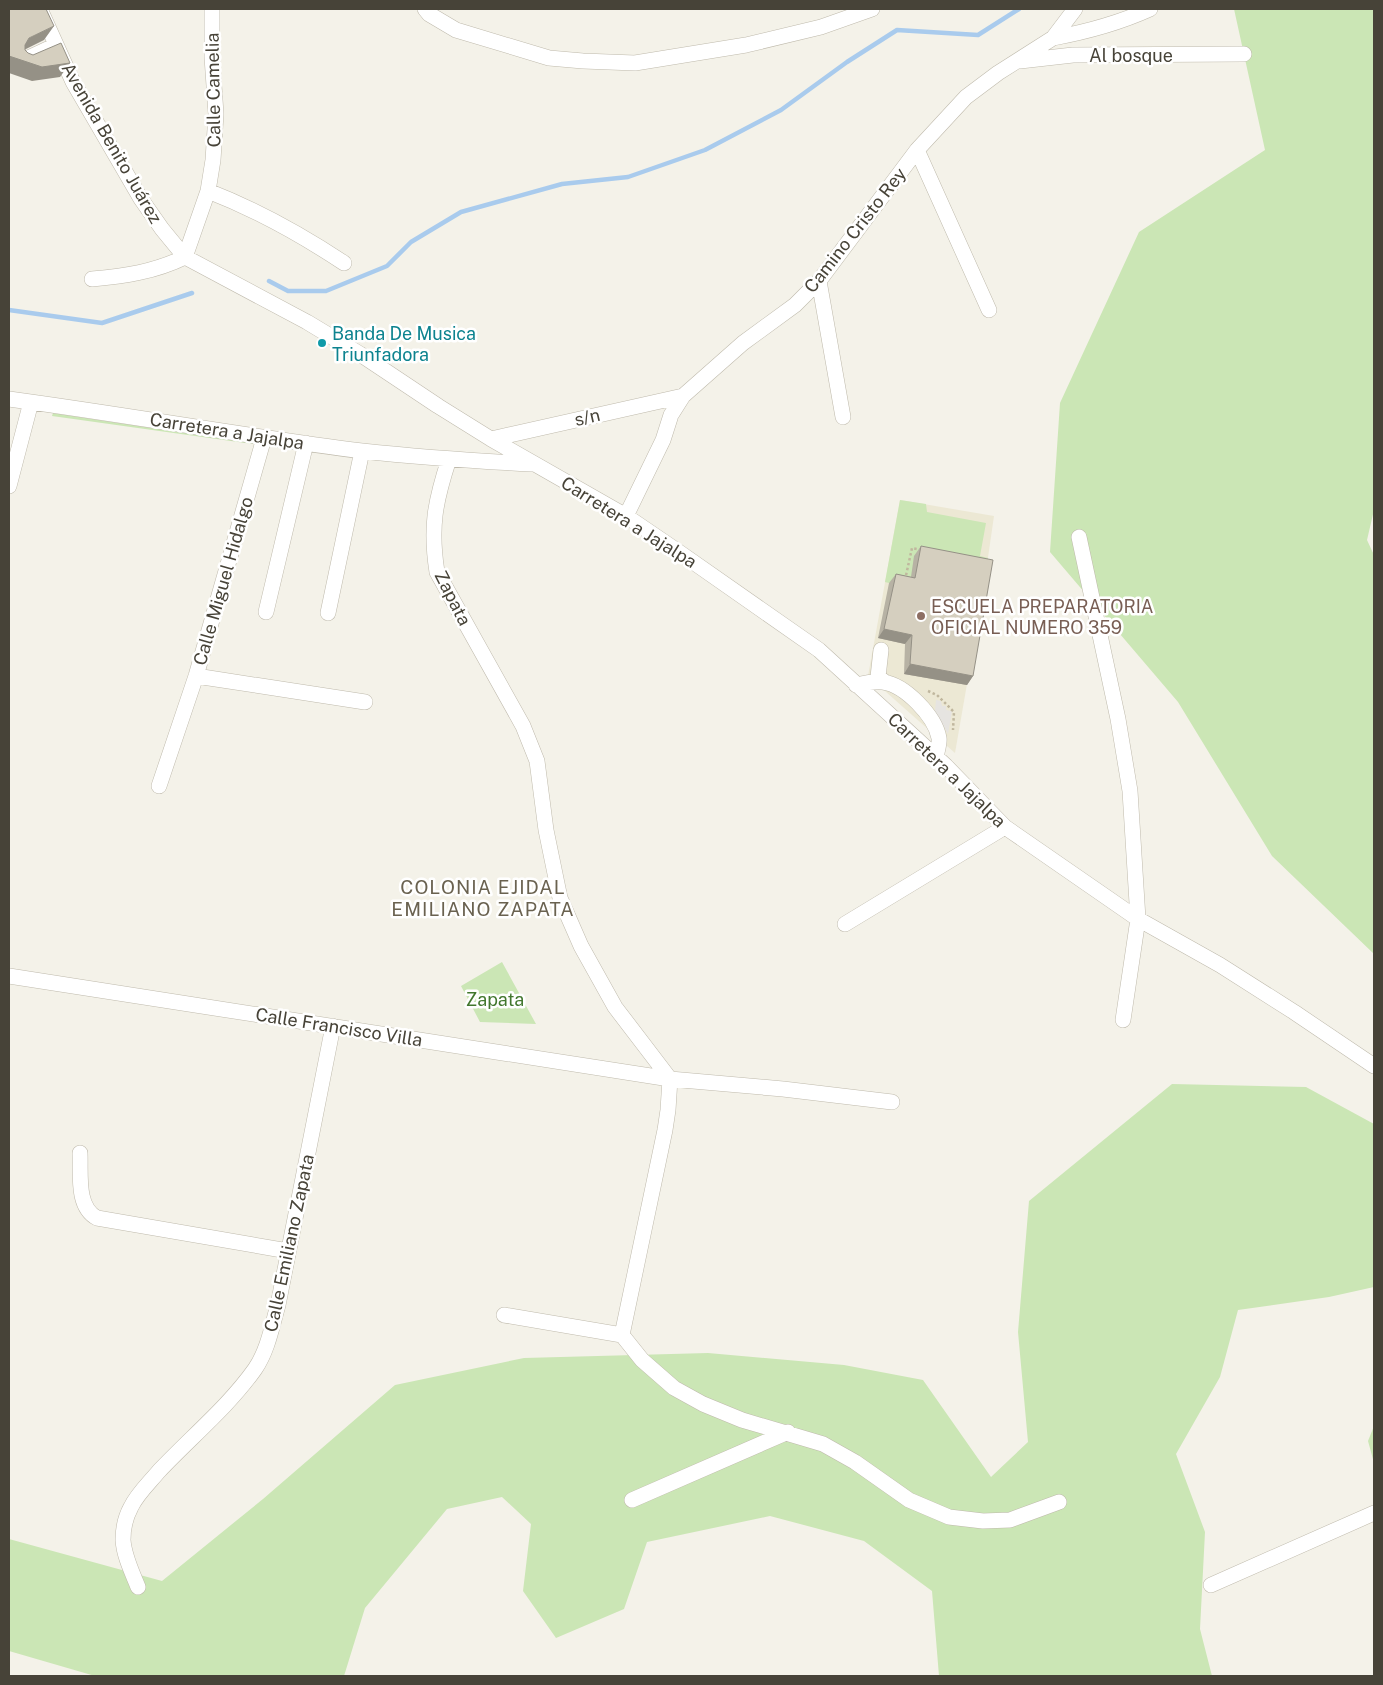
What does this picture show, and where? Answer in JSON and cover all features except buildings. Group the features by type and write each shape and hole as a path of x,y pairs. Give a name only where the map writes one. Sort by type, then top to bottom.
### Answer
{"street":[{"name":"Avenida Benito Juárez","path":"40,9 73,82 142,199 162,229 185,257 307,322 491,439 536,464"},
{"name":"Calle Camelia","path":"185,257 208,191 213,160 216,114 212,57 212,9"},
{"path":"425,9 429,14 456,30 549,58 635,63 746,45 821,27 872,9"},
{"name":"Camino Cristo Rey","path":"626,516 657,455 671,414 682,396 743,343 795,305 819,281 918,150 966,97 1053,38 1075,9"},
{"path":"1053,38 1096,29 1150,9"},
{"path":"24,60 56,45"},
{"name":"Al bosque","path":"1018,61 1072,55 1244,54"},
{"path":"918,150 989,310"},
{"path":"208,191 245,205 313,242 344,263"},
{"path":"92,279 147,272 185,257"},
{"path":"819,281 843,417"},
{"name":"s/n","path":"491,439 682,396"},
{"name":"Carretera a Jajalpa","path":"9,398 264,438 362,451 536,464 626,516 819,650 936,757 1005,827 1135,917 1220,965 1374,1066"},
{"path":"9,486 31,402"},
{"name":"Calle Miguel Hidalgo","path":"264,438 196,676 364,702"},
{"path":"266,612 306,443"},
{"path":"328,613 362,451"},
{"name":"Zapata","path":"449,459 439,489 433,522 437,572 519,718 537,761 546,830 560,898 581,946 616,1007 670,1079"},
{"path":"1079,537 1118,719 1130,791 1135,917 1124,1020"},
{"path":"881,650 878,677 905,693 919,705 934,723 940,740"},
{"path":"159,786 196,676"},
{"path":"856,685 885,682"},
{"path":"936,757 943,715"},
{"path":"845,924 1005,827"},
{"name":"Calle Francisco Villa","path":"9,976 670,1079 783,1089 892,1102"},
{"name":"Calle Emiliano Zapata","path":"138,1587 127,1558 123,1540 125,1522 131,1506 163,1468 237,1392 256,1367 267,1345 278,1305 333,1026"},
{"path":"622,1335 665,1130 670,1079"},
{"path":"80,1154 82,1200 90,1215 96,1218 288,1251"},
{"path":"504,1315 622,1335 642,1360 674,1388 703,1404 734,1416 823,1444 855,1462 909,1500 949,1517 983,1521 1010,1520 1059,1502"},
{"path":"632,1500 788,1432"},
{"path":"1211,1585 1374,1513"}],"path":[{"path":"913,583 905,581 912,548 929,552"}],"shaded area":[{"name":"ESCUELA PREPARATORIA OFICIAL NUMERO 359","path":"900,500 994,516 955,753 868,676"},
{"path":"936,700 941,701 942,706 946,706 946,710 952,711 948,734 935,711"}],"green space":[{"path":"1234,9 1374,9 1374,510 1367,540 1374,555 1374,954 1272,856 1178,702 1050,552 1060,403 1139,232 1265,150"},
{"path":"53,413 317,453 52,416"},
{"path":"900,500 926,504 927,512 986,523 980,556 988,558 986,569 911,577 889,583 885,582"},
{"name":"Zapata","path":"502,962 536,1024 480,1022 461,986"},
{"path":"1172,1084 1306,1087 1374,1124 1374,1287 1329,1297 1238,1310 1220,1377 1176,1454 1205,1532 1200,1629 1212,1676 939,1676 932,1591 864,1541 770,1516 647,1542 624,1609 556,1638 523,1591 531,1524 502,1497 447,1509 365,1608 344,1676 95,1676 9,1651 9,1539 162,1581 263,1499 395,1385 524,1358 708,1353 844,1365 923,1380 991,1477 1028,1442 1018,1332 1029,1201"},
{"path":"1374,1426 1374,1463 1368,1441"}],"waterway":[{"path":"269,281 288,291 326,291 387,266 411,242 461,212 562,184 628,177 705,150 781,110 847,62 897,30 978,35 1019,9"},
{"path":"9,310 102,323 192,293"}],"place":[{"name":"Banda De Musica Triunfadora","path":"322,343"},
{"name":"ESCUELA PREPARATORIA OFICIAL NUMERO 359","path":"921,616"}],"district":[{"name":"COLONIA EJIDAL EMILIANO ZAPATA","path":"483,898"}]}
